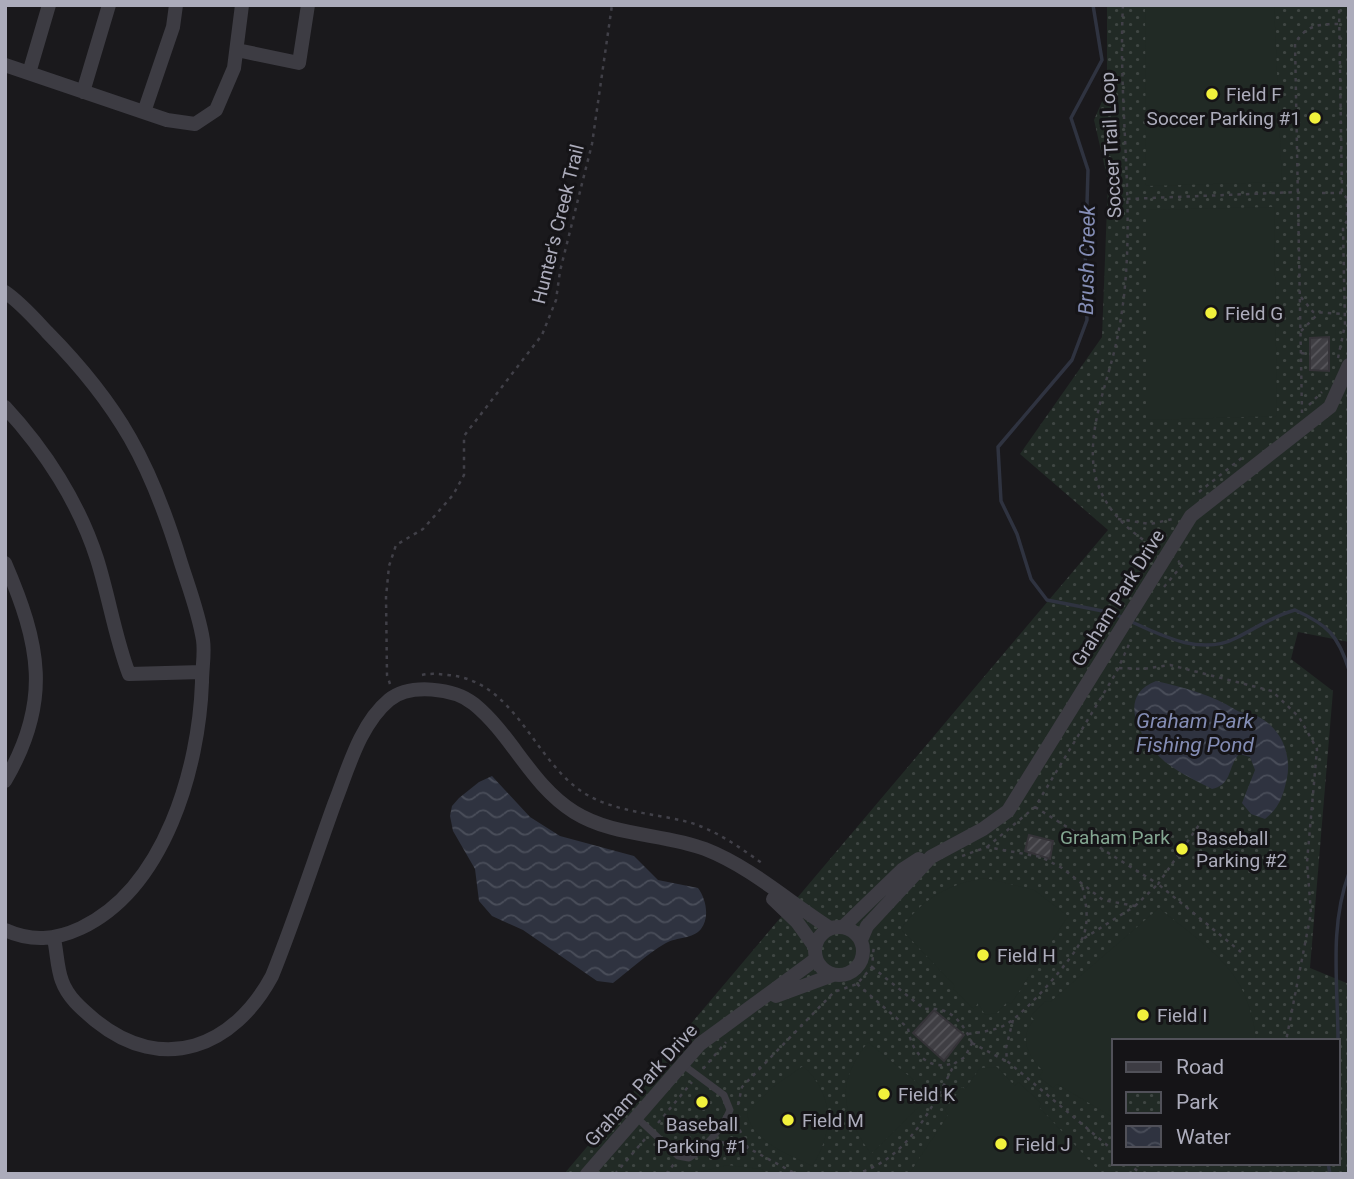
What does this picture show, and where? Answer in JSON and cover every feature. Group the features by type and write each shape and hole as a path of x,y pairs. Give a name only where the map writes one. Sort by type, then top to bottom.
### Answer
{"street":[{"path":"29,73 49,5"},
{"path":"83,92 109,5"},
{"path":"144,112 173,27 176,5"},
{"path":"5,65 144,112 195,124 216,110 234,68 242,5"},
{"path":"237,50 299,63 308,5"},
{"path":"5,292 96,383 131,435 167,518 203,641 201,716 189,772 153,861 132,889 99,919 54,939 33,939 5,930"},
{"name":"Graham Park Drive","path":"761,1002 816,953 823,932 837,927 902,870 917,859 931,857 983,830 1008,811 1128,631 1135,606 1191,516 1330,407 1343,363"},
{"path":"5,407 52,467 77,509 96,556 129,674 202,672"},
{"path":"5,563 34,645 38,684 32,726 5,781"},
{"path":"54,939 62,981 77,1006 104,1027 145,1048 164,1050 200,1045 219,1036 242,1020 258,1002 272,976 352,760 372,719 391,699 416,691 440,691 473,704 500,732 526,768 556,800 576,814 625,832 688,843 741,869 837,927 868,935"},
{"name":"Graham Park Drive","path":"587,1174 681,1063 726,1023 761,1002 833,975 847,974 858,966 868,935 931,857"},
{"path":"741,869 797,922 823,969 833,975"}],"lane":[{"path":"635,1116 678,1156 689,1158 697,1153 727,1119 730,1110 728,1100 681,1063"}],"path":[{"name":"Hunter's Creek Trail","path":"391,686 387,675 386,597 389,566 396,545 424,529 453,495 464,475 464,436 542,335 556,300 559,271 592,144 612,5"},
{"name":"Soccer Trail Loop","path":"1123,5 1122,113 1127,198 1126,288 1093,439 1095,474 1127,531 1157,548"},
{"path":"1339,5 1342,192 1347,198 1347,221 1343,227 1343,363"},
{"path":"1327,382 1322,392 1302,413 1295,43 1303,30 1316,24 1339,24"},
{"path":"1127,198 1297,192"},
{"path":"1322,192 1342,192"},
{"path":"1299,295 1305,306 1318,314 1345,314"},
{"path":"1300,332 1318,314"},
{"path":"1301,353 1310,354"},
{"path":"1118,519 1150,524 1175,519"},
{"path":"961,857 987,847 1035,807 1118,668 1128,631"},
{"path":"1118,668 1143,669 1170,665 1272,691 1299,717 1317,749 1307,862 1311,913 1286,1039"},
{"path":"416,677 429,673 478,682 504,701 555,767 581,791 637,812 690,823 720,836 766,866"},
{"path":"1035,807 1158,884 1241,952"},
{"path":"968,1034 988,1031 1013,1020 1058,973 1083,939 1135,905 1158,884 1199,825"},
{"path":"987,847 1041,857 1062,868 1103,900 1135,905"},
{"path":"1082,885 1087,907 1083,939"},
{"path":"868,935 872,967 924,1009 937,1007 961,1020 972,1043 1007,1061 1112,1149"},
{"path":"738,1107 742,1087 834,992 857,984 872,967"},
{"path":"857,984 908,1028 909,1041 930,1065 943,1067 955,1063 965,1057 972,1043"},
{"path":"826,990 834,992"},
{"path":"1007,1061 1006,1048 1013,1020"},
{"path":"615,1174 732,1035"},
{"path":"855,1174 867,1171 892,1155 911,1138 955,1063"},
{"path":"732,1123 735,1117 738,1133 748,1149"},
{"path":"726,1132 716,1142 748,1149 766,1161 796,1174"},
{"path":"666,1174 675,1163"}],"green space":[{"name":"Graham Park","path":"1107,5 1349,5 1349,642 1298,632 1291,659 1333,691 1310,968 1349,984 1349,1174 564,1174 1108,530 1020,454 1102,337 1108,181 1094,120 1107,90"},
{"name":"Field F","path":"1145,5 1274,5 1282,182 1146,186"},
{"name":"Field G","path":"1274,207 1277,416 1146,420 1146,210"},
{"name":"Field H","path":"985,878 1034,890 1068,916 1011,1004 1007,1002 997,1013 985,1015 978,1003 974,1009 953,989 955,986 901,929 918,909 937,894 959,884"},
{"name":"Field I","path":"1159,908 1210,950 1236,978 1252,1016 1256,1039 1112,1039 1112,1117 1057,1084 1053,1088 1039,1077 1043,1071 1029,1053 1026,1040 1034,1020 1031,1016 1045,1001 1050,1002"},
{"name":"Field K","path":"868,1042 921,1086 922,1104 871,1154 853,1124 846,1098 850,1072"},
{"name":"Field M","path":"803,1066 821,1089 828,1113 825,1140 812,1166 782,1152 763,1139 750,1123 747,1113 773,1087"},
{"name":"Field J","path":"997,1067 1015,1086 1018,1082 1041,1103 1039,1107 1102,1174 909,1174 948,1115 945,1110 962,1087 965,1089 980,1068"},
{"path":"727,1165 761,1169 768,1174 693,1174"}],"water":[{"name":"Graham Park Fishing Pond","path":"1156,681 1198,692 1238,711 1254,715 1265,721 1278,734 1288,759 1287,778 1280,801 1265,819 1251,814 1242,803 1255,770 1250,757 1239,754 1227,779 1219,787 1212,789 1173,768 1150,745 1136,721 1134,709 1136,698 1143,688"},
{"path":"492,776 530,817 560,836 634,856 658,880 698,888 706,908 701,929 694,935 666,943 613,983 597,981 523,930 492,916 479,901 475,869 453,831 450,816 452,806 459,798 479,782"}],"building":[{"path":"1329,337 1329,371 1310,370 1310,338"},
{"path":"1029,835 1053,841 1050,859 1025,851"},
{"path":"934,1010 964,1035 944,1061 913,1033"}],"waterway":[{"name":"Brush Creek","path":"1093,5 1102,60 1071,118 1088,170 1085,272 1087,320 1072,360 998,447 1001,501 1017,534 1031,579 1047,600 1113,613 1125,619"},
{"name":"Brush Creek","path":"1132,622 1182,642 1210,645 1236,638 1295,610 1330,632 1341,648 1349,670"},
{"name":"Brush Creek","path":"1338,1039 1337,935 1349,873"},
{"name":"Brush Creek","path":"1328,1165 1330,1174"}],"place":[{"name":"Field F","path":"1212,94"},
{"name":"Soccer Parking #1","path":"1315,118"},
{"name":"Field G","path":"1211,313"},
{"name":"Baseball Parking #2","path":"1182,849"},
{"name":"Field H","path":"983,955"},
{"name":"Field I","path":"1143,1015"},
{"name":"Field K","path":"884,1094"},
{"name":"Baseball Parking #1","path":"702,1102"},
{"name":"Field M","path":"788,1120"},
{"name":"Field J","path":"1001,1144"}]}
